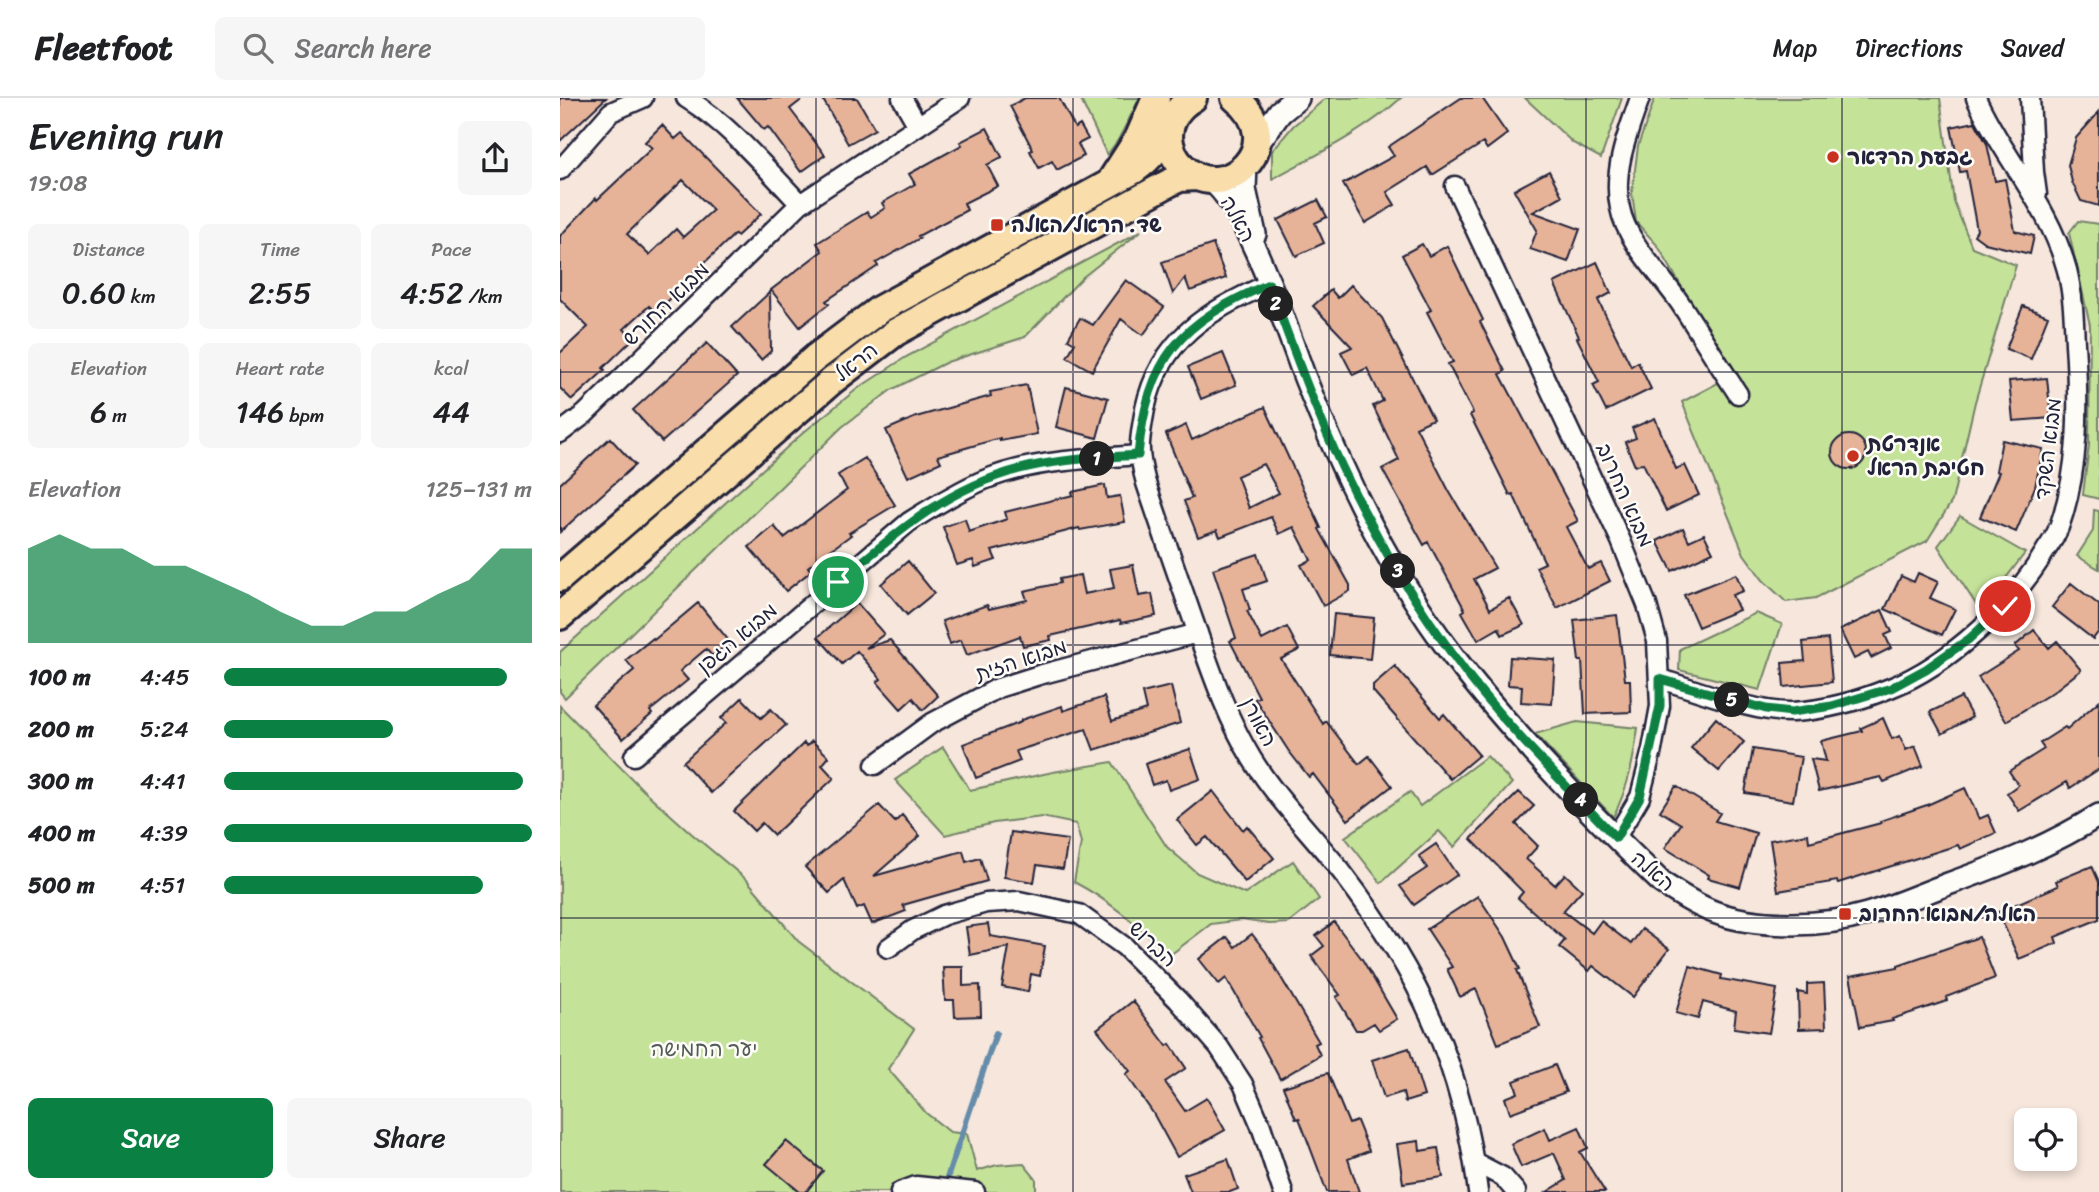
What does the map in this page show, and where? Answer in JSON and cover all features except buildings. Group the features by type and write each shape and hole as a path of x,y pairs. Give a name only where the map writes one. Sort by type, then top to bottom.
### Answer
{"main road":[{"path":"1235,98 1253,117 1257,130 1251,154"},
{"path":"1251,154 1280,111 1297,98"},
{"path":"1175,106 1171,148 1176,160 1185,170 1203,178"},
{"name":"הראל","path":"560,578 815,358 880,309 1149,159 1161,146 1175,106"},
{"name":"הראל","path":"560,616 833,380 896,332 1169,183 1180,178 1223,179 1235,174 1251,154"}],"street":[{"path":"560,170 611,113 643,98"},
{"path":"685,98 729,129 800,204"},
{"path":"902,98 918,126"},
{"name":"מבוא החורש","path":"560,433 585,414 800,204 960,98"},
{"path":"1640,98 1625,139 1619,174 1619,207 1626,228 1679,302 1738,394"},
{"name":"מבוא השקד","path":"1660,679 1766,709 1792,712 1844,702 1891,688 1958,647 2005,606 2035,569 2059,529 2071,481 2077,439 2078,385 2073,306 2067,271 2055,236 2038,201 1976,98"},
{"name":"מבוא השקד","path":"2030,98 2038,201"},
{"path":"2008,154 2034,145"},
{"name":"האלה","path":"1251,154 1245,189 1261,263"},
{"name":"האלה","path":"1203,178 1228,197 1261,263 1341,466 1372,527 1411,593 1453,656 1508,724 1662,883 1692,902 1748,920 1789,923 1837,920 1866,914 2006,863 2099,815"},
{"name":"מבוא החרוב","path":"1455,186 1621,541 1647,605 1653,629 1660,679 1660,706 1640,797 1616,838"},
{"name":"האורן","path":"1269,284 1227,302 1201,320 1177,343 1162,363 1150,388 1140,431 1138,455 1226,709 1252,759 1380,925 1408,969 1432,1015 1450,1060 1464,1110 1478,1192"},
{"name":"מבוא הגפן","path":"634,756 909,522 944,499 986,479 1022,468 1138,455"},
{"name":"מבוא הזית","path":"875,765 932,723 998,688 1198,633"},
{"name":"הברוש","path":"888,948 913,930 944,915 986,903 1019,901 1079,914 1115,938 1178,999 1219,1047 1243,1084 1261,1126 1283,1192"},
{"path":"1474,1162 1503,1177 1516,1192"},
{"path":"908,1189 975,1192"}],"green space":[{"path":"1080,98 1140,98 1107,155"},
{"path":"1326,98 1401,98 1356,132 1272,179 1272,151 1293,126"},
{"path":"1525,98 1622,98 1601,158 1573,143"},
{"path":"1655,98 1940,98 1954,202 1972,247 2016,265 1975,402 1952,501 1927,541 1816,598 1786,602 1763,580 1744,554 1682,402 1737,373 1695,310 1658,246 1636,222 1632,193 1638,146"},
{"path":"2078,221 2099,224 2099,499 2083,495 2089,445 2090,325 2069,233"},
{"path":"1141,231 1083,277 1025,337 947,362 891,390 842,427 565,698 560,692 560,652 804,432 857,389 906,357"},
{"path":"2094,510 2099,511 2099,569 2077,556 2093,531"},
{"path":"1960,516 2025,553 1999,587 1977,606 1938,546"},
{"path":"1756,613 1782,624 1760,690 1679,670 1680,649"},
{"name":"יער החמישה","path":"560,706 643,790 747,880 798,941 914,1029 888,1069 926,1113 950,1132 967,1134 977,1171 997,1165 1023,1163 1036,1179 1036,1192 560,1192"},
{"path":"1577,722 1638,728 1630,774 1613,817 1535,734"},
{"path":"943,747 970,790 1112,762 1167,847 1197,873 1245,894 1293,861 1319,899 1289,923 1269,924 1241,920 1211,924 1170,955 1113,906 1074,882 1081,843 1076,824 1042,817 994,823 945,835 895,780"},
{"path":"1487,756 1512,783 1454,847 1439,831 1381,883 1345,837 1410,792 1420,806"}],"waterway":[{"path":"944,1187 996,1033"}],"place":[{"name":"גבעת הרדאר","path":"1833,157"},
{"name":"שד. הראל/האלה","path":"997,225"},
{"name":"אנדרטת חטיבת הראל","path":"1853,456"},
{"name":"האלה/מבוא החרוב","path":"1845,914"}],"route":[{"path":"838,582 909,522 944,499 986,479 1022,468 1138,455 1140,431 1150,388 1162,363 1177,343 1201,320 1227,302 1269,284 1341,466 1372,527 1411,593 1453,656 1508,724 1616,838 1640,797 1660,706 1660,679 1766,709 1792,712 1832,706 1891,688 1926,669 1969,639 2005,606"}]}
